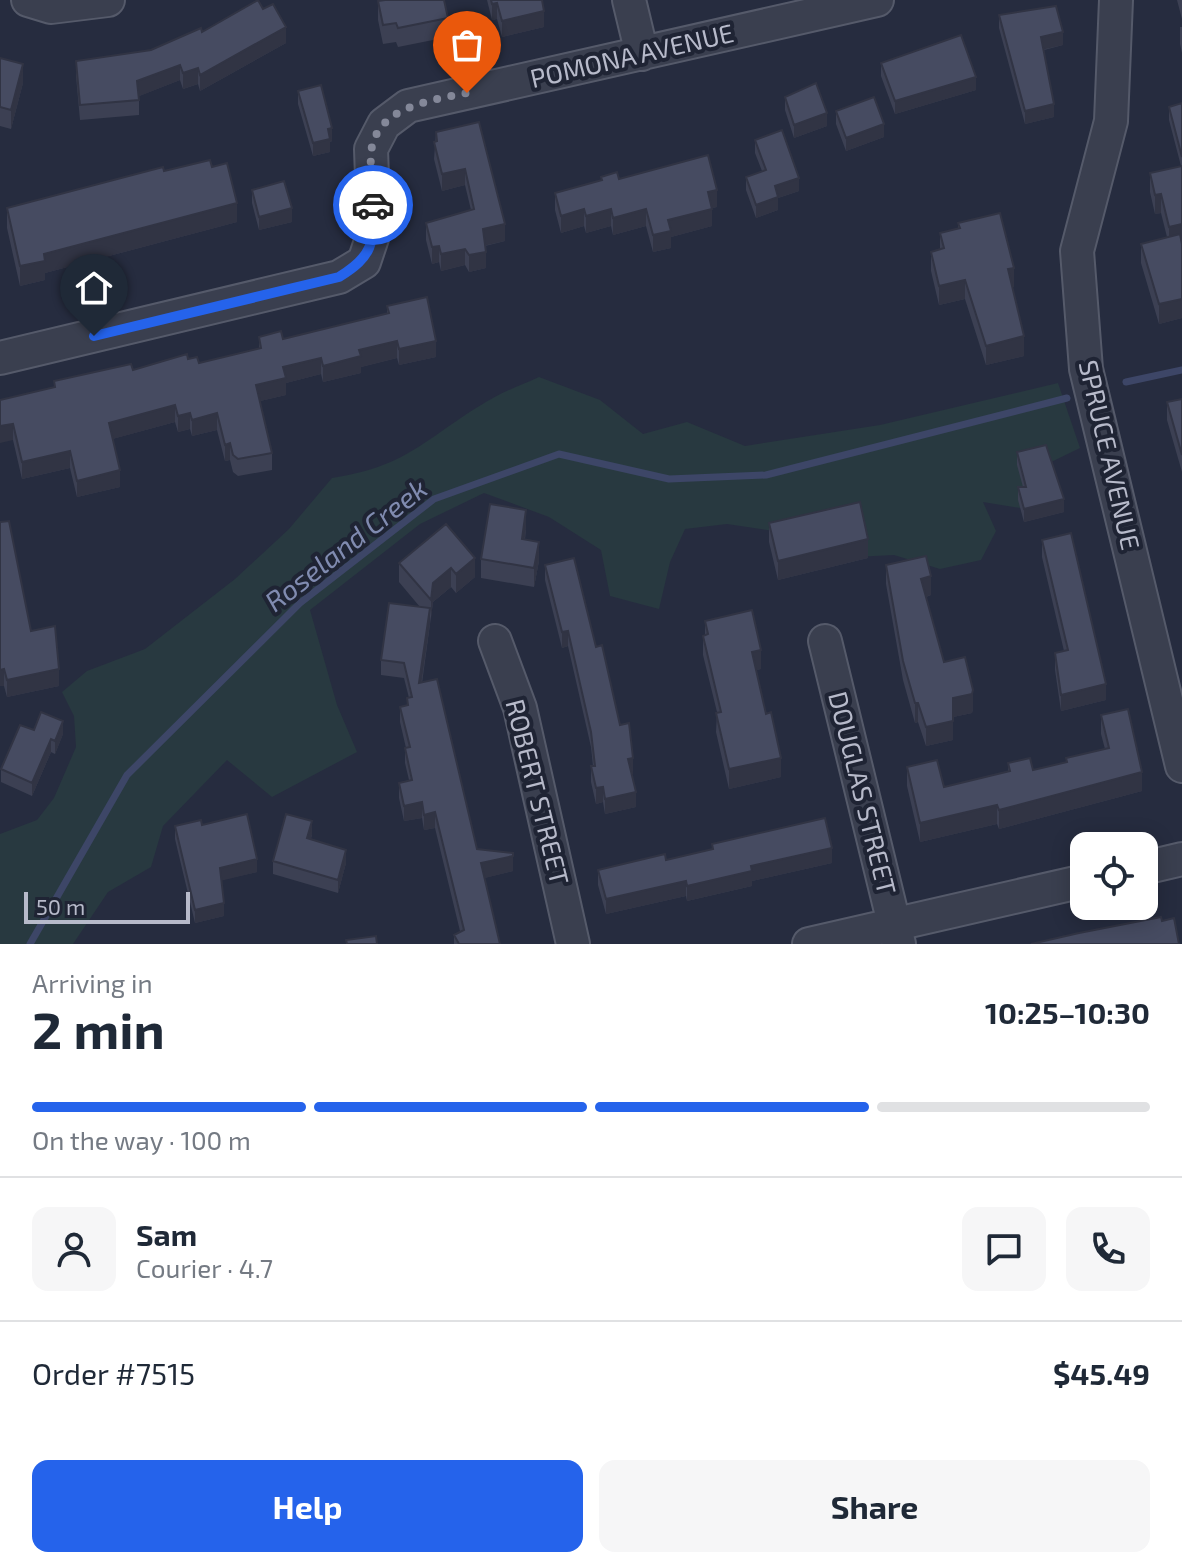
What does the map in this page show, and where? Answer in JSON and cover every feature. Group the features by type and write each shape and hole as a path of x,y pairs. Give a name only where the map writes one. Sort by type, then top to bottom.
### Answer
{"street":[{"path":"28,0 51,7 108,0"},
{"path":"629,0 642,54"},
{"name":"POMONA AVENUE","path":"0,358 339,277 364,262 374,232 371,149 384,124 408,106 877,0"},
{"name":"SPRUCE AVENUE","path":"1116,0 1111,121 1077,251 1086,369 1182,766"},
{"name":"ROBERT STREET","path":"495,641 520,708 573,944"},
{"name":"DOUGLAS STREET","path":"825,641 898,934"},
{"path":"1158,865 1182,859"},
{"path":"809,944 898,934 1070,885"}],"shaded area":[{"path":"539,377 600,400 643,434 687,422 745,446 880,425 1058,383 1080,448 1045,465 1020,508 983,502 996,531 981,560 940,569 894,555 834,558 800,535 727,524 685,529 670,562 659,609 610,596 601,550 549,517 484,493 420,524 310,610 337,705 357,752 272,797 227,760 163,826 151,867 108,892 73,944 0,944 0,834 37,820 54,798 76,747 74,716 62,692 87,671 145,649 235,579 289,529 332,478 382,466 401,457 493,398"}],"building":[{"path":"258,0 263,9 273,4 286,27 200,75 198,68 183,73 180,65 137,81 139,100 80,105 76,61 151,50 201,28 202,32"},
{"path":"444,0 448,18 398,28 396,23 383,25 378,1"},
{"path":"491,0 542,0 544,11 502,21 497,3 492,4"},
{"path":"1056,6 1063,32 1041,37 1054,104 1025,111 999,15"},
{"path":"961,35 976,77 895,101 881,63"},
{"path":"0,58 23,64 11,110 0,107"},
{"path":"816,83 827,113 794,125 785,97"},
{"path":"321,85 332,128 328,129 330,139 313,143 298,91"},
{"path":"874,97 884,124 846,138 836,111"},
{"path":"1182,103 1182,157 1169,107"},
{"path":"479,122 505,224 483,229 486,252 469,255 465,249 441,254 439,246 432,247 426,223 474,209 465,169 442,174 434,142 437,141 436,132"},
{"path":"782,130 799,178 775,186 778,197 756,205 746,177 766,170 755,140"},
{"path":"708,155 717,190 708,192 712,209 668,220 671,231 653,235 646,209 613,218 611,209 586,216 584,209 561,216 555,193 602,180 601,177 617,172 619,179"},
{"path":"210,160 212,167 227,163 237,203 44,254 45,261 20,266 7,208 163,167 164,171"},
{"path":"1182,166 1182,224 1169,227 1161,194 1155,195 1150,173"},
{"path":"284,181 292,208 259,217 252,190"},
{"path":"1000,213 1014,268 1008,269 1024,336 986,346 965,280 939,286 931,252 944,248 940,233 960,228 958,223"},
{"path":"1180,234 1182,299 1159,304 1141,244"},
{"path":"427,297 436,341 399,349 397,341 359,350 361,356 323,366 321,358 283,367 286,378 256,385 272,453 238,459 233,455 230,443 225,445 217,413 192,420 190,413 178,416 175,405 109,423 120,470 77,481 70,451 22,462 13,424 0,426 0,400 55,387 54,381 131,364 133,370 187,354 188,359 197,357 199,363 261,348 259,337 281,331 283,339 389,313 387,306"},
{"path":"1182,399 1182,455 1167,402"},
{"path":"1046,445 1064,499 1024,509 1018,487 1026,487 1017,452"},
{"path":"860,502 868,539 778,561 769,523"},
{"path":"490,504 526,510 522,539 539,542 534,568 481,559"},
{"path":"9,521 31,631 55,626 59,669 7,680 4,669 0,670 0,522"},
{"path":"446,524 475,558 456,574 451,568 433,583 431,600 399,563"},
{"path":"1071,533 1106,684 1061,695 1055,653 1068,650 1042,540"},
{"path":"926,556 931,576 921,579 944,662 965,657 973,690 972,694 953,698 953,721 926,727 918,703 915,703 903,661 886,565"},
{"path":"574,558 596,647 602,645 620,725 629,723 633,758 628,759 636,792 605,799 603,787 596,788 591,766 595,766 591,732 568,631 562,632 545,565"},
{"path":"389,603 430,608 419,683 437,679 477,849 513,853 513,856 481,863 500,944 459,944 454,935 464,930 435,812 424,815 422,802 404,806 399,783 412,780 405,748 410,747 400,707 408,705 407,698 412,697 404,663 381,660"},
{"path":"752,610 761,650 752,652 766,714 771,712 781,758 729,769 716,713 721,712 703,636 708,634 705,621"},
{"path":"1128,709 1142,772 999,810 997,805 920,823 907,767 937,760 944,787 1010,771 1008,763 1030,758 1033,770 1067,762 1066,758 1109,748 1101,715"},
{"path":"41,712 63,721 55,741 51,739 32,783 1,769 20,725 34,730"},
{"path":"247,814 257,859 220,868 224,903 195,910 175,826 201,820 202,825"},
{"path":"286,814 312,821 307,838 346,850 338,880 273,861"},
{"path":"825,818 832,848 751,866 752,871 687,886 686,881 606,899 598,870 665,854 666,860 713,849 712,844"},
{"path":"1158,918 1162,921 1174,918 1179,944 1031,944 1158,920"},
{"path":"376,936 377,944 347,944 346,940"}],"waterway":[{"name":"Roseland Creek","path":"1126,382 1182,370"},
{"name":"Roseland Creek","path":"30,944 127,775 300,603 434,499 559,454 669,479 766,475 1067,398"}],"way so far":[{"path":"373,205 371,149 384,124 408,106 467,93"}],"route":[{"path":"94,336 339,277 364,262 374,232 373,205"}]}
